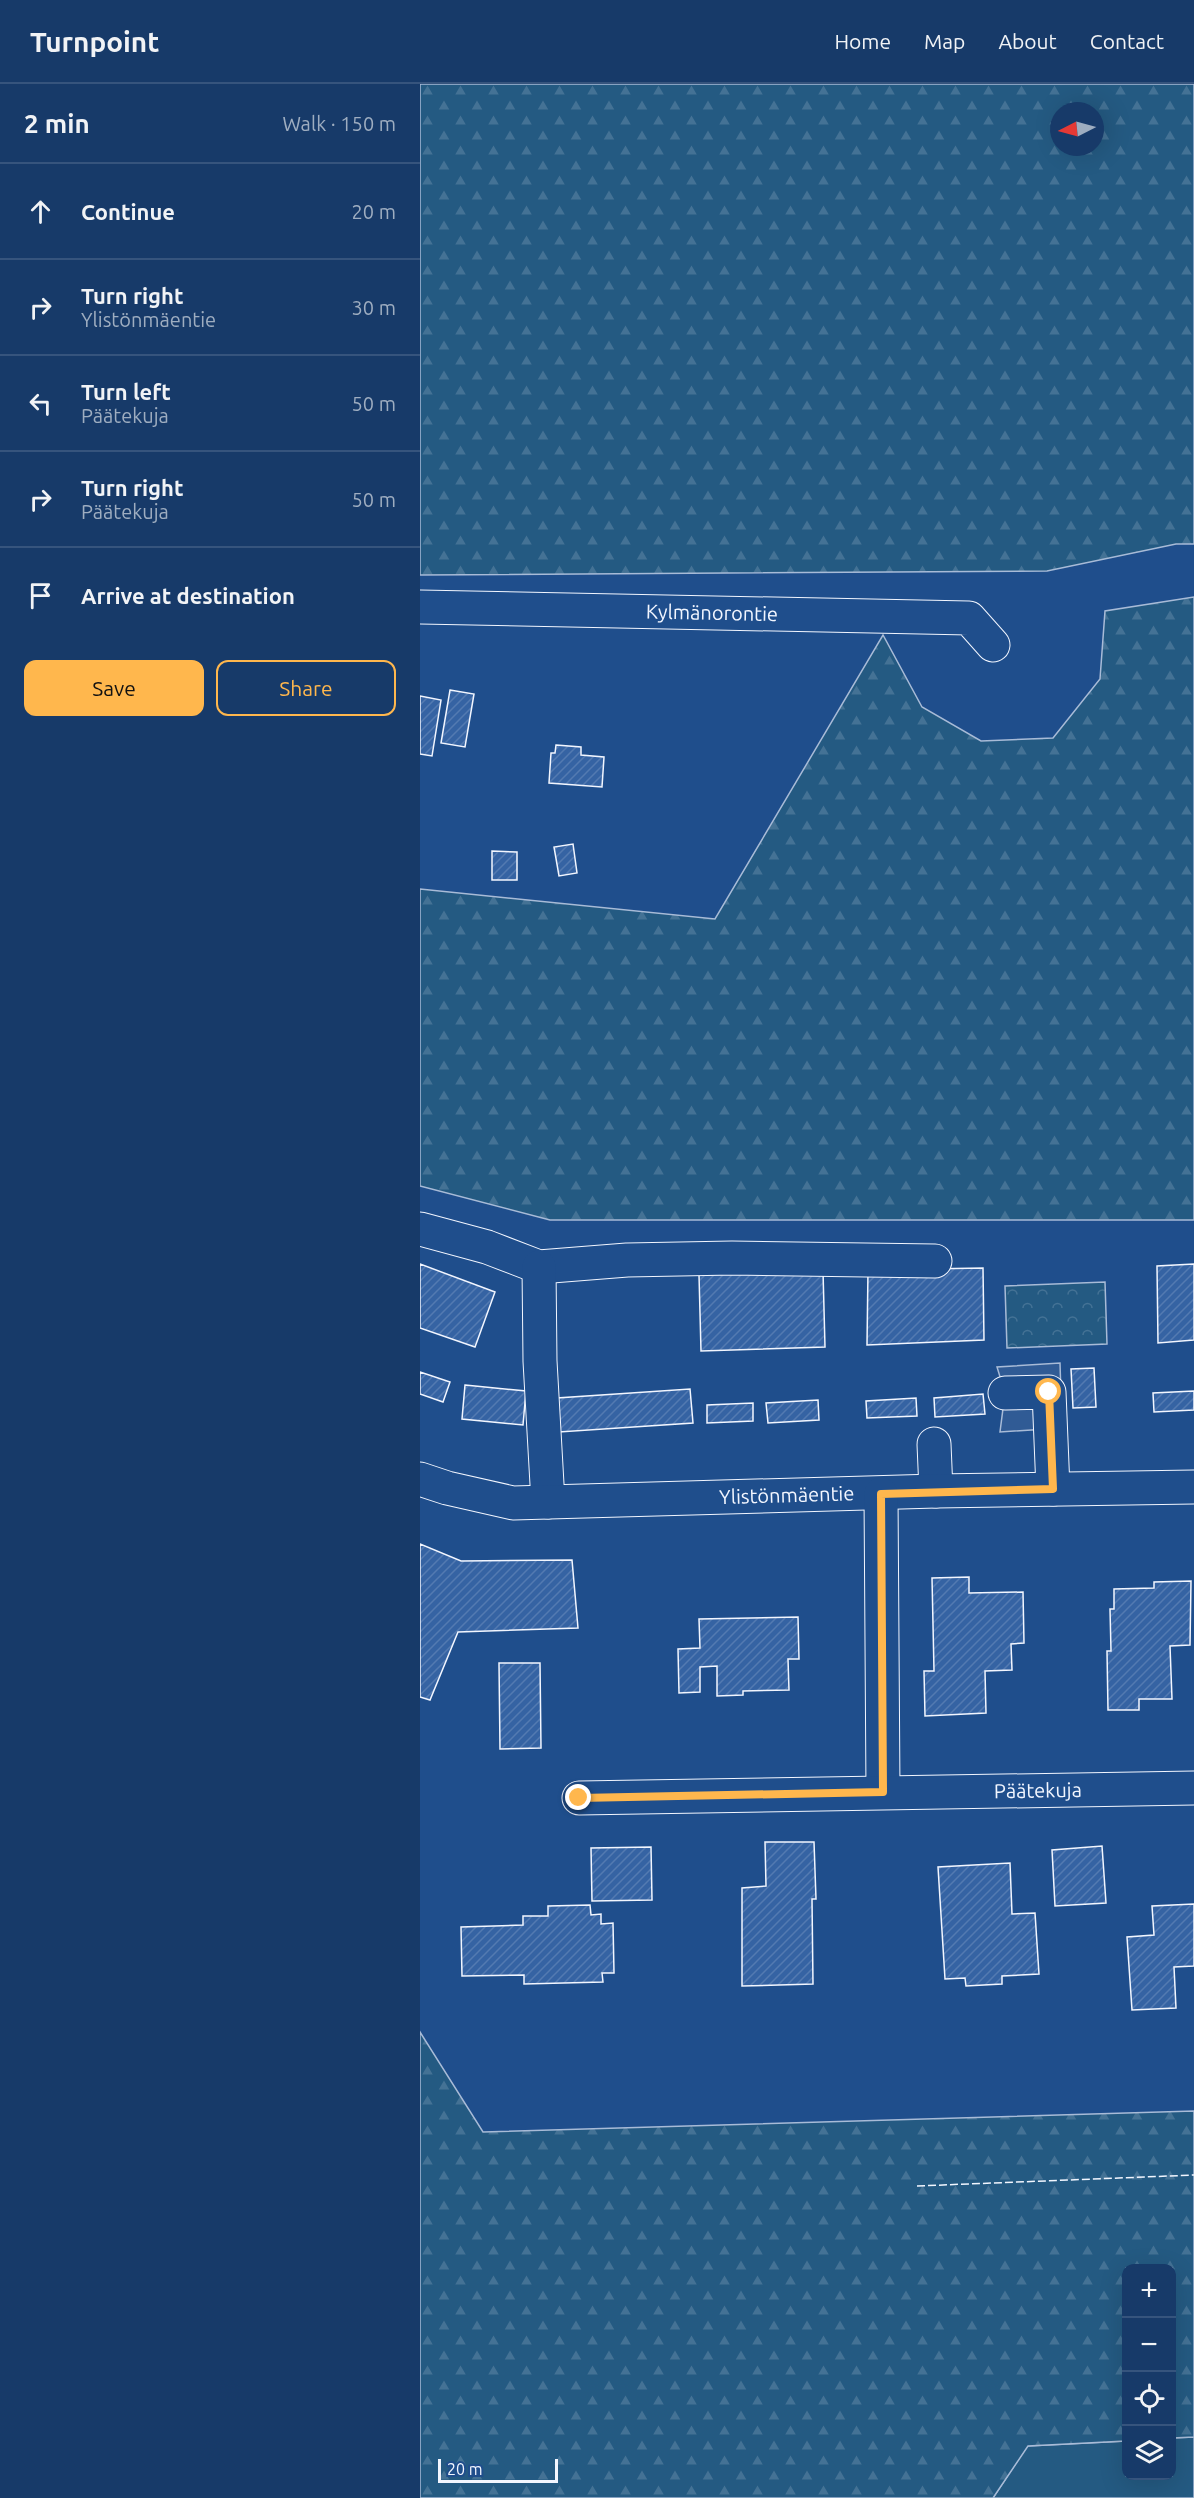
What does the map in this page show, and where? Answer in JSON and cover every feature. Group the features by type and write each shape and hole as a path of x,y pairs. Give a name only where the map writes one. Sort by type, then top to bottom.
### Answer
{"street":[{"name":"Kylmänorontie","path":"420,607 969,618 993,645"},
{"path":"420,1229 487,1247 539,1267 627,1260 732,1258 935,1261"},
{"path":"539,1267 540,1361 548,1502"},
{"path":"1005,1393 1049,1392 1053,1489"},
{"path":"934,1444 936,1491"},
{"name":"Ylistönmäentie","path":"420,1479 447,1488 513,1503 936,1491 1194,1487"},
{"path":"881,1494 883,1792"},
{"name":"Päätekuja","path":"579,1798 1194,1788"}],"green space":[{"path":"420,84 1194,84 1194,544 1176,544 1047,571 420,575"},
{"path":"1194,597 1194,1220 550,1220 420,1186 420,889 715,919 883,635 922,707 981,741 1053,738 1100,679 1105,611"},
{"path":"1105,1282 1107,1344 1007,1348 1005,1286"},
{"path":"420,2032 483,2132 1194,2111 1194,2437 1176,2438 1176,2264 1122,2264 1122,2441 1028,2446 993,2498 420,2498"},
{"path":"1194,2437 1194,2498 993,2498 1027,2446 1122,2441 1122,2480 1176,2480 1176,2438"}],"shaded area":[{"path":"1060,1363 1062,1428 1000,1432 1005,1393 997,1367"}],"building":[{"path":"450,690 474,694 465,747 441,743"},
{"path":"420,696 441,700 432,756 420,754"},
{"path":"556,745 581,747 581,755 604,757 602,787 549,783 551,753 555,753"},
{"path":"573,844 577,873 559,876 554,847"},
{"path":"492,851 517,852 517,880 492,880"},
{"path":"420,1264 495,1292 475,1347 420,1328"},
{"path":"1194,1264 1194,1340 1158,1343 1157,1266"},
{"path":"983,1268 984,1340 867,1345 868,1270"},
{"path":"823,1271 825,1347 701,1351 699,1275"},
{"path":"1094,1368 1096,1407 1073,1408 1071,1369"},
{"path":"420,1372 450,1382 443,1402 420,1394"},
{"path":"465,1385 526,1391 523,1425 462,1419"},
{"path":"690,1389 693,1423 559,1432 557,1398"},
{"path":"1194,1391 1194,1410 1154,1412 1153,1393"},
{"path":"983,1394 985,1414 935,1417 934,1398"},
{"path":"916,1398 917,1416 867,1418 866,1401"},
{"path":"818,1400 819,1420 768,1423 766,1403"},
{"path":"753,1403 753,1421 707,1423 707,1405"},
{"path":"420,1544 461,1561 572,1560 578,1628 458,1632 430,1700 420,1697"},
{"path":"969,1577 969,1593 1023,1592 1024,1643 1011,1644 1012,1670 985,1671 986,1713 925,1716 924,1671 934,1671 932,1578"},
{"path":"1191,1581 1190,1645 1170,1646 1172,1699 1139,1699 1139,1710 1108,1710 1107,1651 1111,1651 1110,1609 1114,1609 1114,1589 1154,1588 1154,1582"},
{"path":"798,1617 799,1659 788,1659 789,1690 743,1691 743,1695 717,1696 717,1666 700,1667 700,1692 679,1693 678,1649 700,1648 699,1619"},
{"path":"499,1663 540,1663 541,1748 500,1749"},
{"path":"765,1842 814,1842 816,1899 812,1899 813,1984 742,1986 742,1888 766,1886"},
{"path":"1102,1846 1106,1903 1055,1906 1052,1850"},
{"path":"651,1847 652,1900 592,1901 591,1848"},
{"path":"1010,1863 1012,1914 1035,1913 1039,1974 1002,1976 1002,1984 966,1986 965,1978 945,1979 938,1867"},
{"path":"1194,1904 1194,1966 1174,1967 1176,2008 1132,2010 1127,1937 1154,1935 1152,1906"},
{"path":"590,1905 591,1915 601,1914 601,1924 613,1923 614,1973 602,1973 603,1982 524,1984 524,1975 462,1976 461,1927 523,1925 523,1916 548,1916 548,1906"}],"fence":[{"path":"917,2186 1194,2175"}],"route":[{"path":"579,1798 883,1792 881,1494 1053,1489 1049,1392"}]}
